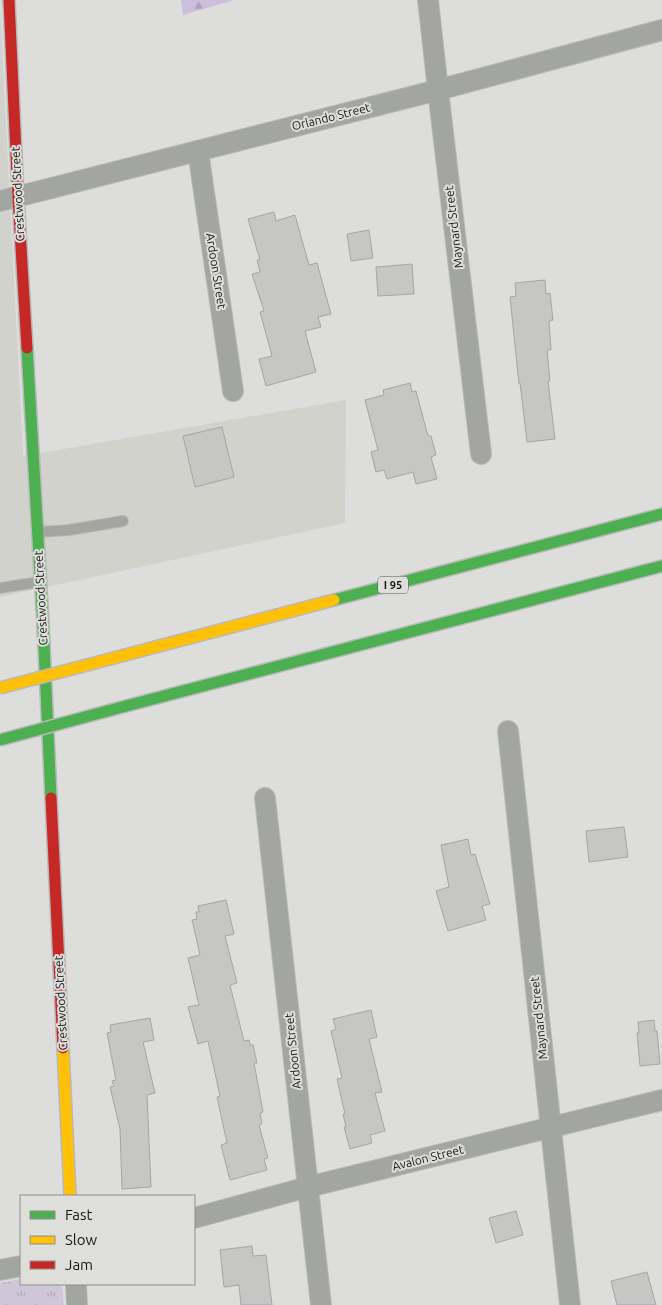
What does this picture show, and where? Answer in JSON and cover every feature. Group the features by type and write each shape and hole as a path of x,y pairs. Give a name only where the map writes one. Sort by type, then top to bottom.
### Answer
{"main road":[{"name":"Crestwood Street","path":"9,0 9,199 37,532 70,1195"},
{"name":"I 95","path":"0,688 662,514"},
{"path":"0,740 662,566"}],"street":[{"name":"Maynard Street","path":"428,0 481,454"},
{"name":"Orlando Street","path":"9,199 438,90 662,30"},
{"name":"Ardoon Street","path":"198,151 234,391"},
{"name":"Maynard Street","path":"508,731 570,1305"},
{"name":"Ardoon Street","path":"265,798 321,1305"},
{"name":"Avalon Street","path":"195,1218 308,1187 662,1100"},
{"path":"0,1270 20,1266"},
{"path":"76,1285 78,1305"}],"lane":[{"path":"37,532 69,530 123,521"},
{"path":"0,588 40,582"}],"shaded area":[{"path":"0,6 23,456 346,400 345,523 0,597"}],"green space":[{"path":"181,0 234,0 183,15"},
{"path":"20,1279 20,1285 62,1285 64,1305 0,1305 0,1283"}],"building":[{"path":"274,212 276,221 295,215 309,265 317,263 331,314 318,317 321,327 305,331 316,372 266,386 259,359 272,356 260,312 264,311 252,274 260,272 257,260 260,260 248,219"},
{"path":"369,230 373,258 351,261 347,234"},
{"path":"412,264 414,294 378,296 376,267"},
{"path":"545,280 546,294 550,293 553,320 549,321 551,350 547,350 550,381 548,381 555,439 527,442 510,297 516,296 515,283"},
{"path":"410,383 412,392 416,391 428,436 431,436 436,455 431,457 437,479 416,484 413,472 387,479 384,470 376,472 371,452 378,450 365,400 384,395 383,390"},
{"path":"222,427 234,477 195,487 183,436"},
{"path":"624,827 628,857 589,862 586,831"},
{"path":"468,839 471,855 475,854 490,904 482,906 486,920 448,931 436,891 449,887 441,845"},
{"path":"226,900 234,934 225,936 237,983 230,985 244,1041 249,1040 250,1045 253,1045 257,1063 254,1063 263,1112 260,1113 262,1124 259,1125 268,1158 264,1159 267,1170 230,1180 221,1145 227,1143 217,1097 220,1096 208,1041 198,1044 188,1007 199,1005 188,958 200,955 192,920 197,919 196,912 199,912 198,906"},
{"path":"371,1010 377,1037 369,1039 382,1092 375,1093 385,1131 370,1135 372,1143 350,1149 344,1127 346,1127 343,1114 345,1114 337,1079 342,1078 331,1031 336,1029 333,1019"},
{"path":"150,1018 154,1040 143,1042 155,1093 147,1095 151,1187 122,1189 120,1129 110,1087 114,1086 112,1081 116,1080 107,1033 111,1032 110,1025"},
{"path":"654,1020 660,1064 640,1066 638,1022"},
{"path":"516,1211 523,1235 496,1243 489,1218"},
{"path":"252,1246 253,1256 266,1255 272,1305 241,1305 239,1285 224,1287 220,1250"},
{"path":"647,1272 656,1305 617,1305 611,1281"}],"traffic: fast":[{"path":"27,348 51,798"},
{"path":"334,600 662,514"},
{"path":"126,706 662,566"},
{"path":"0,740 126,706"}],"traffic: slow":[{"path":"125,655 334,600"},
{"path":"0,688 125,655"},
{"path":"63,1048 70,1195"}],"traffic: jam":[{"path":"9,0 27,348"},
{"path":"51,798 63,1048"}]}
